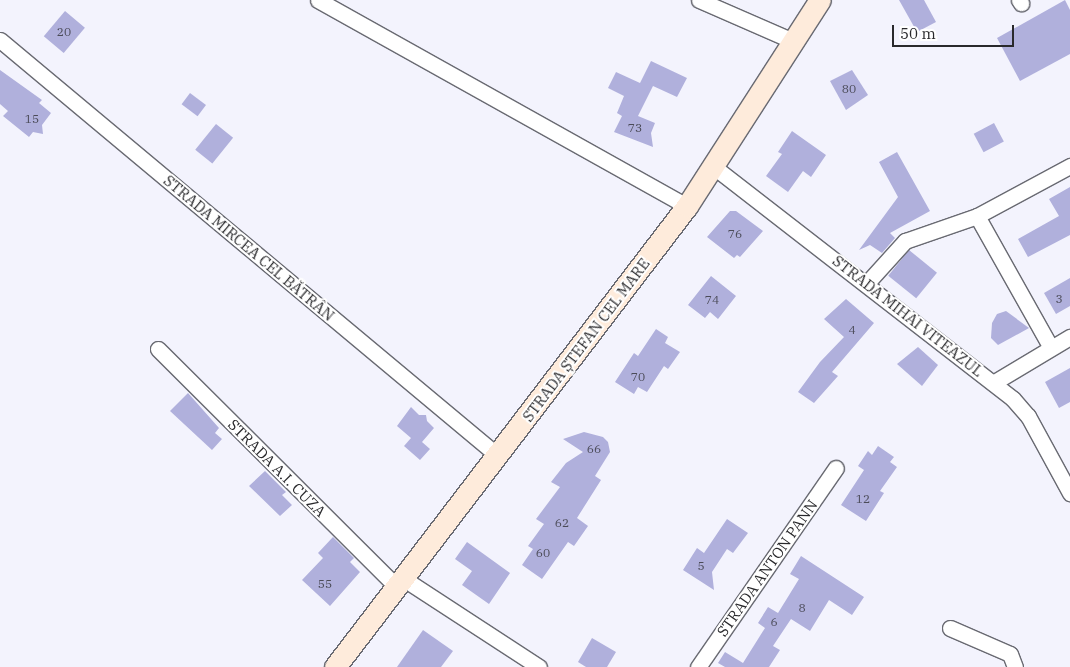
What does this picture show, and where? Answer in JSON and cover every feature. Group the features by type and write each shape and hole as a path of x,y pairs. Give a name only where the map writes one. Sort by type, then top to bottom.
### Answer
{"street":[{"path":"318,0 687,206"},
{"path":"699,0 793,41"},
{"name":"STRADA ȘTEFAN CEL MARE","path":"335,667 498,456 687,206 714,167 820,0"},
{"name":"STRADA MIRCEA CEL BĂTRÂN","path":"0,40 498,456"},
{"path":"867,283 905,241 977,216 1070,166"},
{"name":"STRADA MIHAI VITEAZUL","path":"714,167 867,283 993,383 1028,416 1070,493"},
{"path":"977,216 1051,348"},
{"path":"993,383 1070,337"},
{"name":"STRADA A.I. CUZA","path":"158,349 401,583 538,667"},
{"name":"STRADA ANTON PANN","path":"698,667 836,468"},
{"path":"950,628 1010,654 1015,667"}],"building":[{"path":"899,0 924,0 936,22 917,32"},
{"path":"1065,0 1070,10 1070,54 1020,81 997,38"},
{"path":"65,11 85,28 64,53 44,36"},
{"path":"651,61 687,78 677,97 653,86 638,116 655,123 651,133 653,147 614,132 622,116 617,113 624,96 608,88 616,72 640,83"},
{"path":"0,70 42,100 39,103 51,113 42,125 43,134 33,132 29,137 3,116 8,111 0,104"},
{"path":"852,70 868,95 846,110 830,81"},
{"path":"190,93 206,105 198,116 182,104"},
{"path":"994,123 1004,142 984,152 974,134"},
{"path":"216,124 233,138 212,163 195,150"},
{"path":"792,131 826,155 811,177 803,171 788,192 766,176 782,154 778,152"},
{"path":"897,152 930,211 890,233 895,238 882,253 870,245 859,250 898,197 879,162"},
{"path":"1070,187 1070,235 1028,257 1018,239 1059,216 1049,199"},
{"path":"730,211 736,211 763,231 740,257 737,255 734,258 707,237"},
{"path":"909,250 937,273 916,298 888,276"},
{"path":"711,276 736,296 718,319 710,312 705,318 688,305"},
{"path":"1070,278 1070,306 1056,314 1044,293"},
{"path":"846,299 874,323 832,372 838,376 814,403 798,392 820,362 844,337 824,319"},
{"path":"1006,311 1029,328 998,345 991,338 992,323 997,314"},
{"path":"656,329 668,337 665,343 680,352 668,369 664,366 647,392 638,387 634,394 615,382 634,353 638,356"},
{"path":"918,347 938,365 922,386 897,364"},
{"path":"1070,368 1070,402 1059,408 1045,382"},
{"path":"188,393 219,428 215,433 222,439 212,450 170,411"},
{"path":"411,407 419,415 426,415 427,421 434,428 422,442 430,449 420,460 404,446 411,438 397,426"},
{"path":"584,432 603,437 608,442 610,452 595,476 601,480 577,518 588,526 574,546 568,542 542,579 522,565 533,549 528,546 544,524 536,519 560,487 551,482 566,463 583,452 563,439"},
{"path":"878,446 894,457 890,462 897,467 880,491 884,493 866,521 841,505 864,470 858,466 868,451 872,455"},
{"path":"265,471 286,492 282,495 292,505 280,516 249,486"},
{"path":"727,519 748,533 733,553 727,549 712,572 714,590 683,570 697,548 704,553"},
{"path":"333,537 354,558 350,562 360,572 330,606 302,580 323,558 318,553"},
{"path":"467,542 510,573 489,604 462,585 472,571 455,559"},
{"path":"801,556 864,597 852,615 829,600 810,631 791,619 773,646 780,650 769,667 725,667 718,663 725,652 743,663 765,628 758,623 768,607 778,613 799,579 790,574"},
{"path":"423,630 453,651 441,667 397,667"},
{"path":"592,638 616,652 607,667 586,667 578,662"}]}
